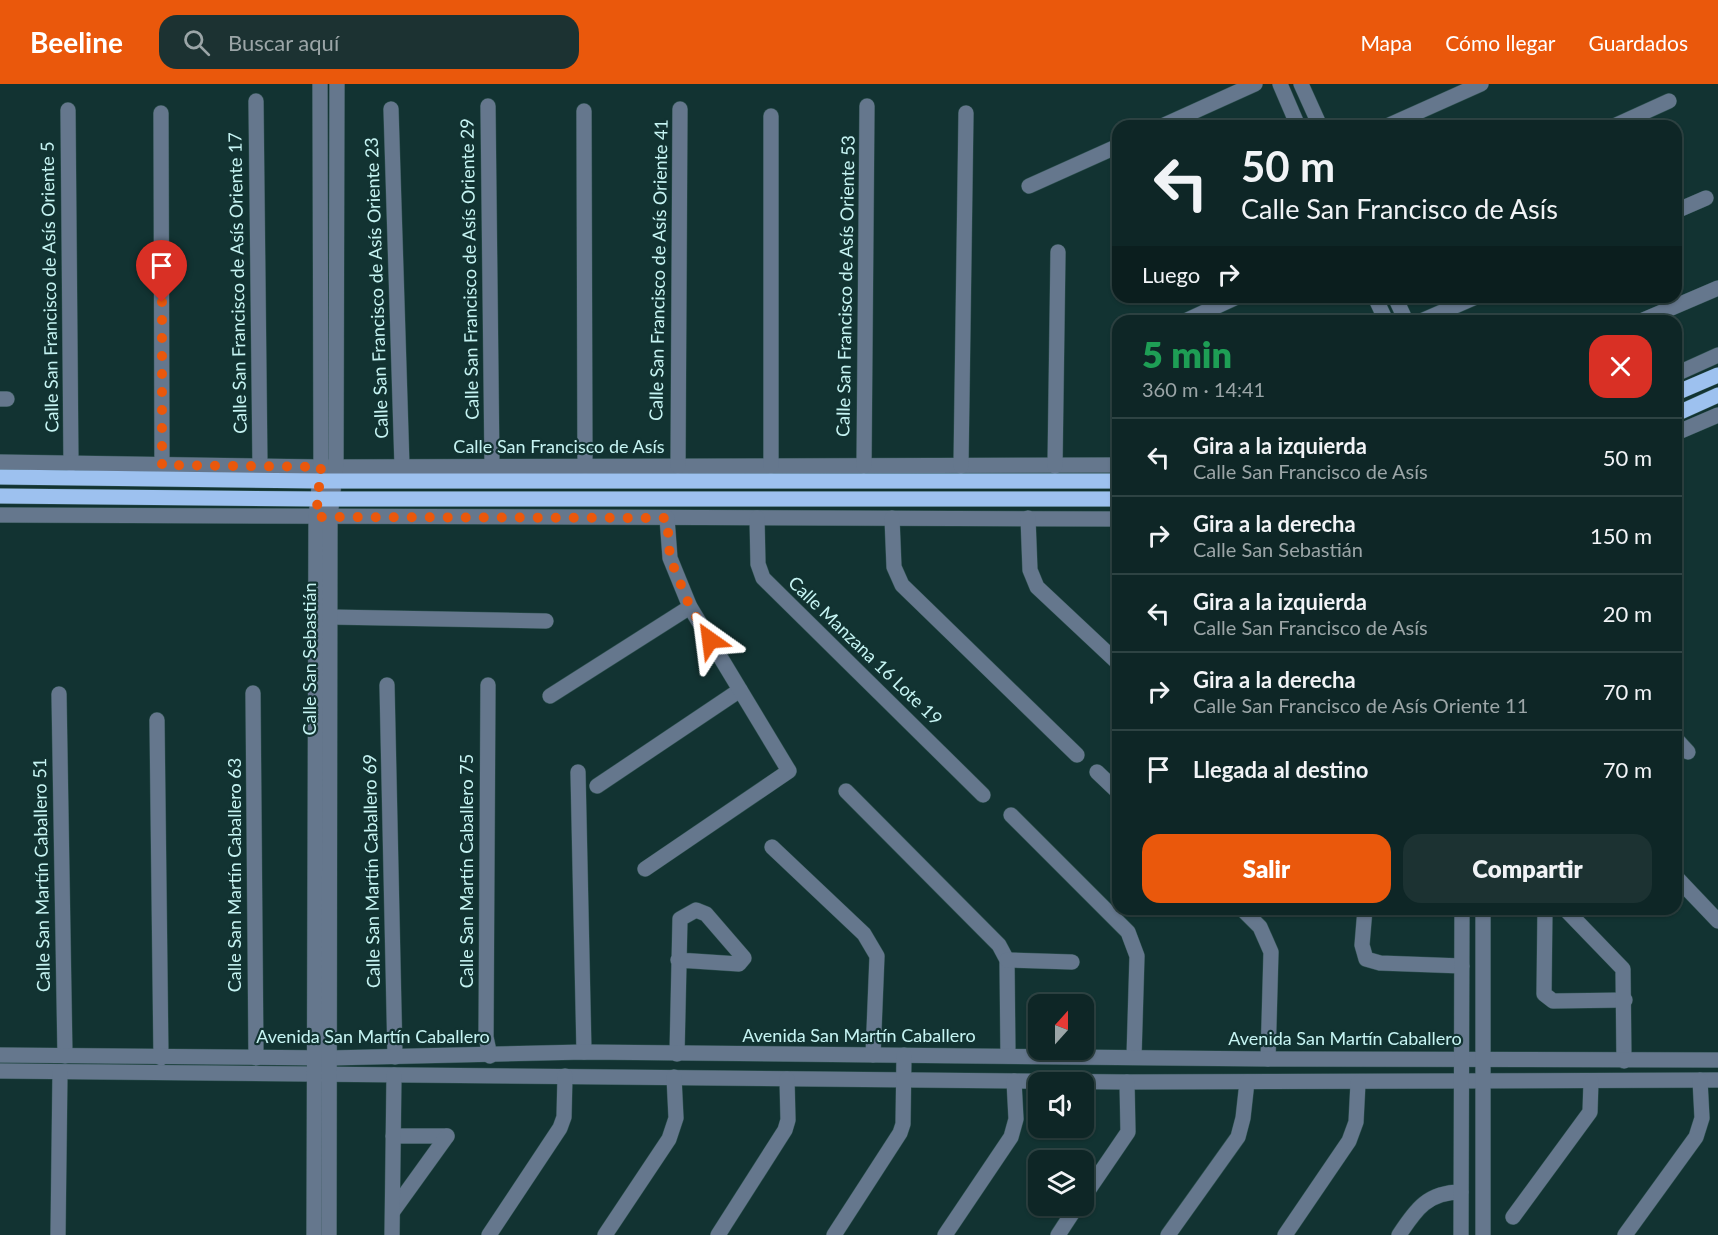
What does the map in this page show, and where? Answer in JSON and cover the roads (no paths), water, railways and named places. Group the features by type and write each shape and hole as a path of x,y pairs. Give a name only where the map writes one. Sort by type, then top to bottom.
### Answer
{"main road":[{"path":"1682,390 1718,375"},
{"path":"1682,411 1718,395"},
{"name":"Calle San Francisco de Asís","path":"0,477 327,474 1112,480"},
{"path":"0,496 325,499 1112,499"}],"street":[{"name":"Calle San Sebastián","path":"320,84 327,474"},
{"name":"Calle San Sebastián","path":"329,1235 322,1074 323,517 327,474 337,84"},
{"path":"1175,120 1255,84"},
{"path":"1280,84 1295,120"},
{"path":"1301,84 1317,120"},
{"path":"1401,120 1482,84"},
{"name":"Calle San Francisco de Asís Oriente 17","path":"256,101 260,466"},
{"path":"1627,120 1669,101"},
{"name":"Calle San Francisco de Asís Oriente 29","path":"488,106 492,466"},
{"name":"Calle San Francisco de Asís Oriente 53","path":"864,466 867,106"},
{"name":"Calle San Francisco de Asís Oriente 23","path":"391,109 402,466"},
{"name":"Calle San Francisco de Asís Oriente 41","path":"678,466 680,109"},
{"name":"Calle San Francisco de Asís Oriente 5","path":"68,110 71,464"},
{"path":"584,111 585,466"},
{"path":"161,113 162,465"},
{"path":"961,466 966,113"},
{"path":"771,116 771,466"},
{"path":"1029,186 1112,149"},
{"path":"1682,208 1706,198"},
{"path":"1055,466 1058,252"},
{"path":"1655,315 1718,288"},
{"path":"1198,315 1224,303"},
{"path":"1435,315 1462,303"},
{"path":"1682,371 1718,355"},
{"path":"1682,430 1718,415"},
{"name":"Calle San Francisco de Asís","path":"0,462 260,466 327,474 402,466 1112,465"},
{"path":"0,515 1112,519"},
{"name":"Calle San Sebastián","path":"322,1058 330,617 323,517"},
{"path":"645,870 789,771 690,607 670,558 667,518"},
{"name":"Calle Manzana 16 Lote 19","path":"757,518 758,564 763,578 983,795"},
{"path":"892,518 894,567 902,585 1077,754"},
{"path":"1029,518 1030,570 1037,587 1112,657"},
{"path":"550,696 690,607"},
{"path":"330,617 546,621"},
{"name":"Calle San Martín Caballero 69","path":"387,685 395,1057"},
{"name":"Calle San Martín Caballero 75","path":"488,685 486,1037 490,1056"},
{"path":"597,786 740,690"},
{"name":"Calle San Martín Caballero 63","path":"253,693 256,1058"},
{"name":"Calle San Martín Caballero 51","path":"59,694 65,1056"},
{"path":"157,720 161,1058"},
{"path":"1682,746 1688,752"},
{"path":"578,772 584,1052"},
{"path":"1097,772 1112,786"},
{"path":"846,790 999,945 1007,960 1008,1056"},
{"path":"1011,815 1128,932 1137,956 1134,1057"},
{"path":"772,847 864,934 872,945 877,956 873,1055"},
{"path":"1682,883 1718,921"},
{"path":"676,1054 678,960 680,919 696,910 706,914 744,958 739,964 678,960"},
{"path":"1248,915 1260,927 1271,952 1268,1059"},
{"path":"1364,915 1362,945 1366,959 1380,963 1462,966"},
{"path":"1461,1235 1462,915"},
{"path":"1483,1235 1484,915"},
{"path":"1545,915 1544,994 1547,999 1553,1002 1625,1000"},
{"path":"1571,915 1621,965 1625,975 1624,1061"},
{"path":"1007,960 1072,962"},
{"name":"Avenida San Martín Caballero","path":"0,1055 322,1058 490,1056 584,1052 1268,1059 1718,1060"},
{"path":"834,1235 900,1133 904,1055"},
{"name":"Avenida San Martín Caballero","path":"0,1071 1127,1082 1718,1080"},
{"path":"58,1235 60,1072"},
{"name":"Calle San Sebastián","path":"314,1235 322,1074"},
{"path":"392,1235 394,1075"},
{"path":"489,1235 560,1128 564,1117 565,1076"},
{"path":"605,1235 669,1139 676,1118 674,1077"},
{"path":"718,1235 785,1130 788,1120 787,1079"},
{"path":"1625,1235 1696,1137 1702,1119 1700,1080"},
{"path":"945,1235 1011,1137 1016,1119 1014,1081"},
{"path":"1094,1182 1128,1132 1127,1082"},
{"path":"1168,1235 1238,1137 1243,1118 1246,1082"},
{"path":"1513,1217 1590,1112 1591,1082"},
{"path":"1285,1235 1349,1141 1356,1122 1358,1083"},
{"path":"393,1136 447,1136 393,1211"},
{"path":"1399,1235 1422,1203 1434,1196 1461,1192"},
{"path":"1058,1235 1070,1216"}]}
